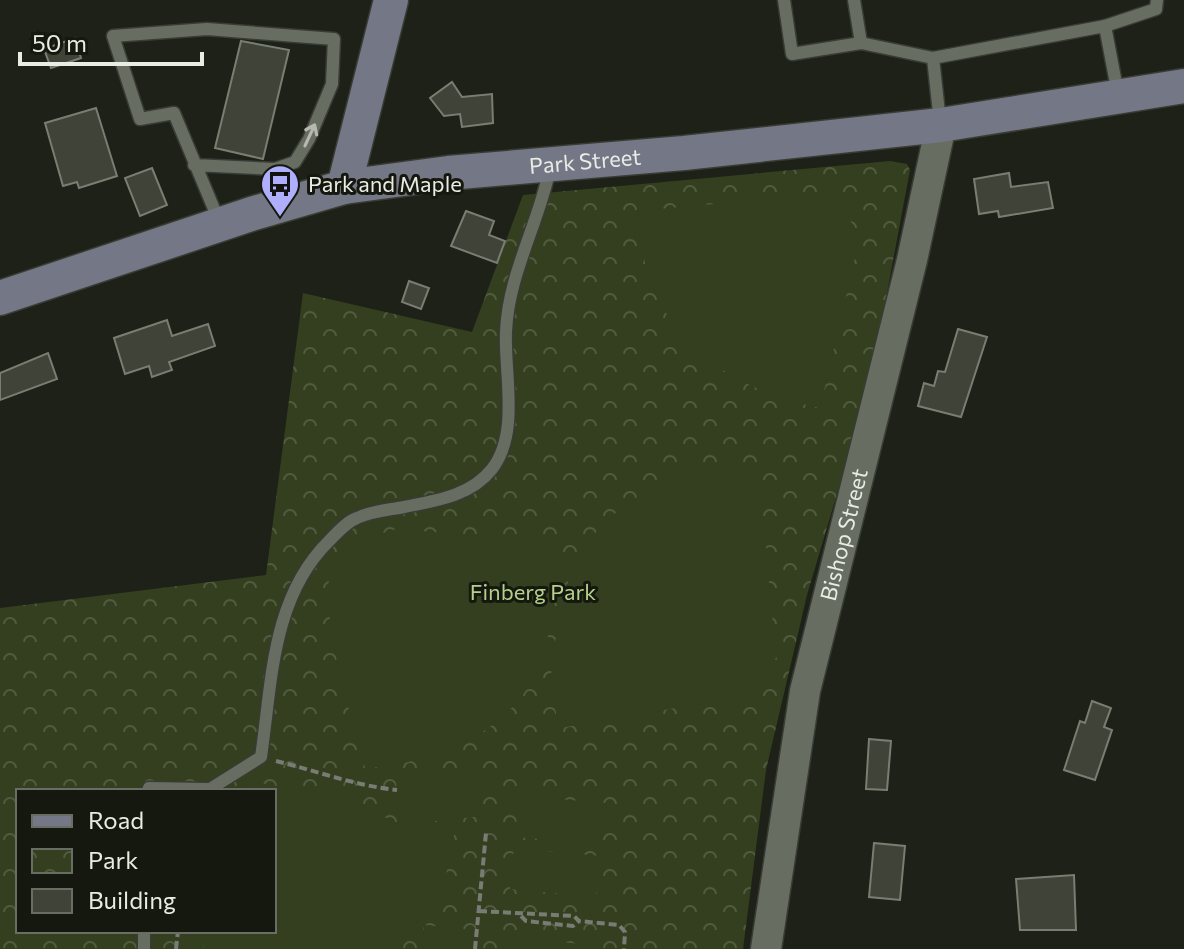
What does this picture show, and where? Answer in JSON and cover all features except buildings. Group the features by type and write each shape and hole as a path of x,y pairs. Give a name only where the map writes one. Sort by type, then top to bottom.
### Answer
{"main road":[{"path":"344,187 391,0"},
{"name":"Park Street","path":"0,298 220,224 344,187 941,125 1184,86"}],"street":[{"name":"Bishop Street","path":"766,949 805,691 912,260 941,125"}],"lane":[{"path":"784,0 792,54 861,43 933,58 1105,26 1156,9 1157,0"},
{"path":"854,0 861,43"},
{"path":"1105,26 1118,96"},
{"path":"194,165 275,169 295,162 309,139 332,84 334,39 207,29 113,36 140,119 174,113 194,165 220,224"},
{"path":"933,58 941,125"},
{"path":"149,789 210,789 261,757 278,633 299,581 324,546 354,518 442,499 467,490 493,468 508,413 506,332 513,285 545,191 550,165"}],"path":[{"path":"261,757 334,775 366,787 397,790"},
{"path":"475,949 486,833"},
{"path":"479,911 521,916 526,921 573,926 579,921"},
{"path":"521,916 527,912 574,916 579,921 619,925 625,932 624,949"}],"green space":[{"name":"Finberg Park","path":"890,161 907,164 910,170 877,346 807,595 766,770 743,949 0,949 0,608 266,575 303,293 472,332 523,195"},
{"path":"815,195 843,212 859,240 820,408 747,384 716,366 690,344 669,318 653,287 643,252 638,211"},
{"path":"710,467 759,471 776,658 750,695 560,728 553,698 552,661 567,587 579,556 592,537 626,505 667,481"},
{"path":"396,529 562,543 551,620 540,664 528,688 511,709 491,726 443,752 417,760 365,768 332,635 329,583 333,564 344,550"},
{"path":"477,771 482,816 409,824 455,826 449,864 437,894 393,949 203,949 207,933 276,933 276,789 239,789 249,781 338,797 400,824 396,780"},
{"path":"519,796 606,803 602,844 515,837"},
{"path":"514,848 600,856 596,897 510,889"},
{"path":"424,925 472,930 470,949 422,949"},
{"path":"506,937 593,945 592,949 505,949"}],"place":[{"name":"Park and Maple","path":"280,218"}]}
